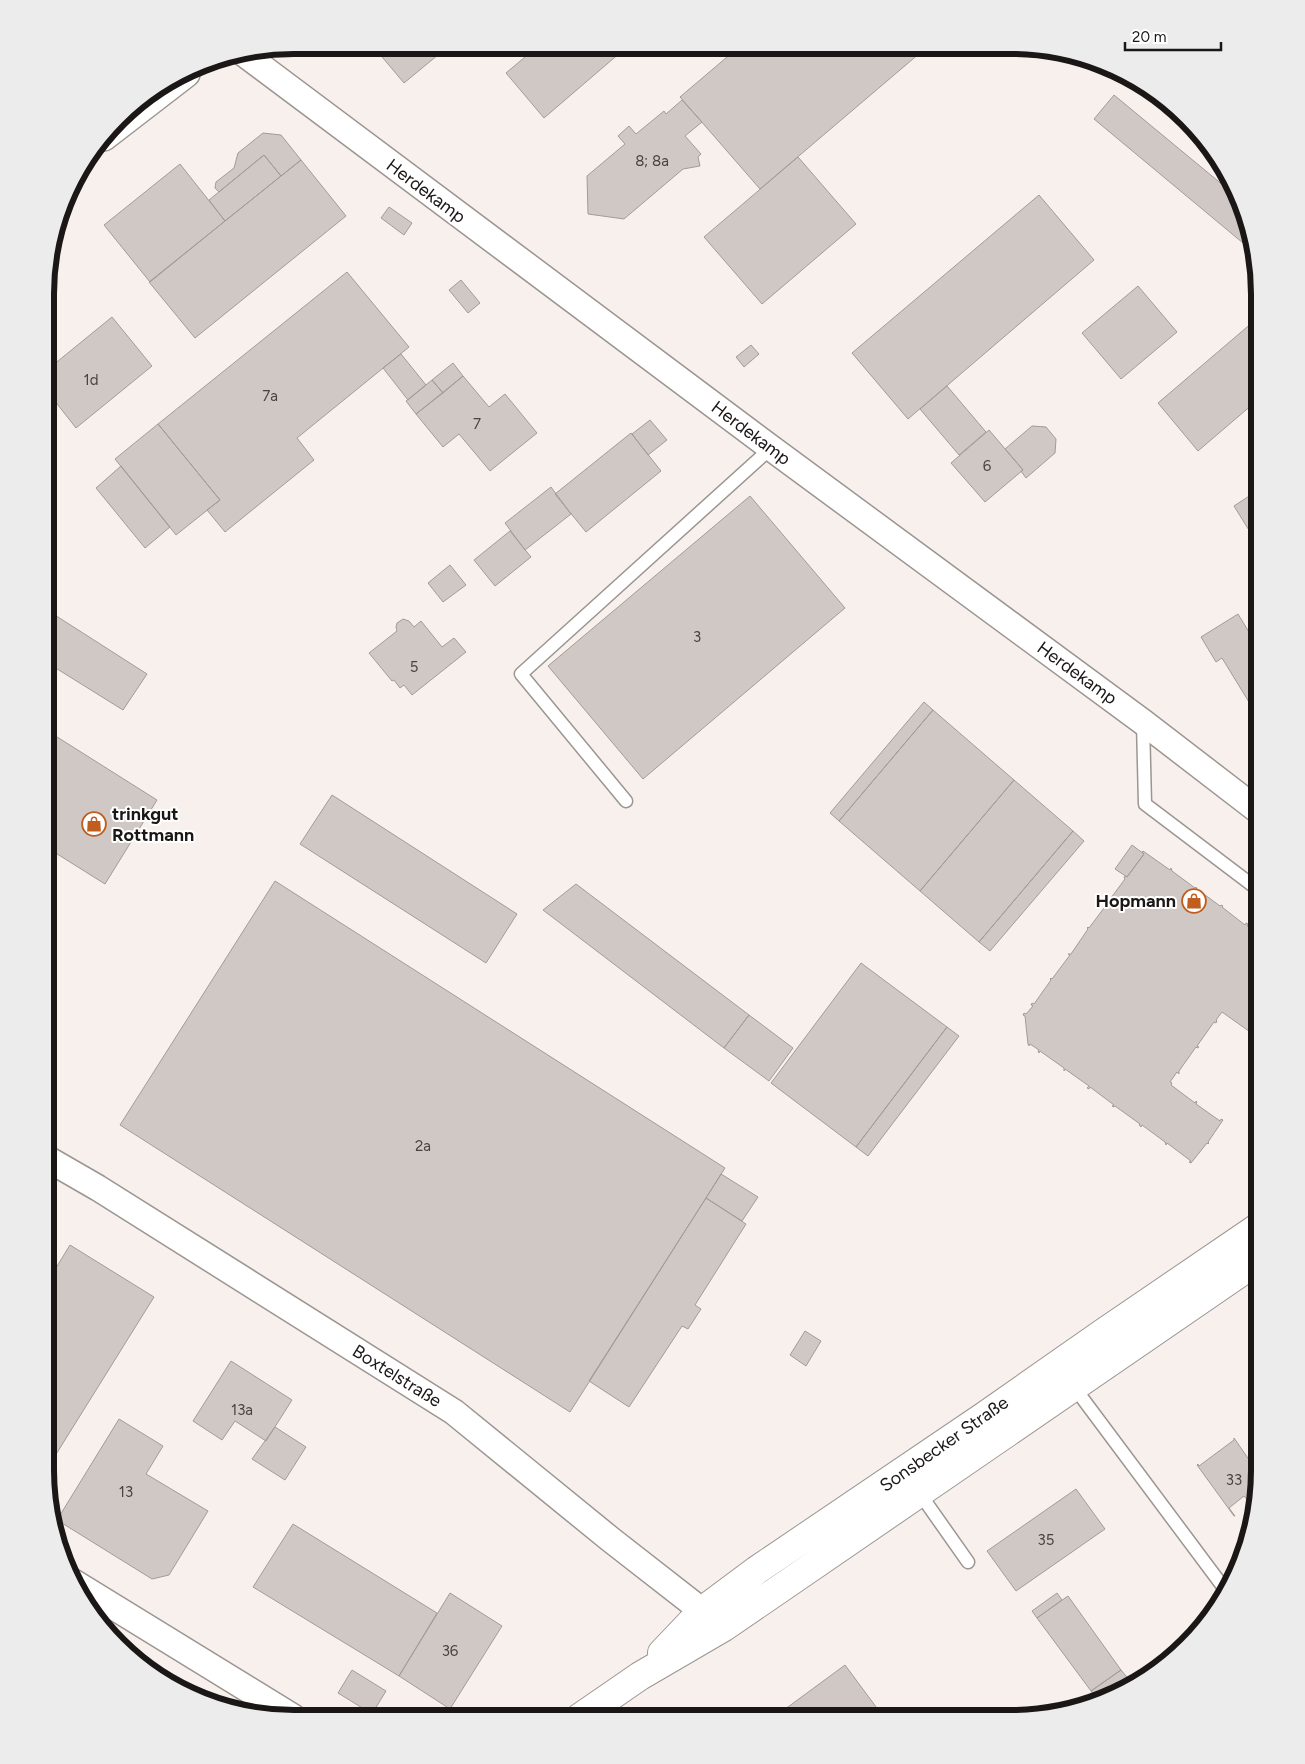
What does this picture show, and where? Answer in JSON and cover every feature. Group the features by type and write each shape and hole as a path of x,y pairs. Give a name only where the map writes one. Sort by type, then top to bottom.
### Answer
{"street":[{"name":"Herdekamp","path":"249,58 771,448 1143,722 1251,805"},
{"path":"130,118 165,91"},
{"name":"Boxtelstraße","path":"54,1163 98,1188 454,1412 724,1628"},
{"name":"Sonsbecker Straße","path":"640,1676 702,1611 757,1570 1251,1232"},
{"name":"Sonsbecker Straße","path":"591,1710 640,1676 724,1628 1251,1265"},
{"path":"86,1590 282,1710"}],"lane":[{"path":"626,801 521,674 771,448"},
{"path":"1143,722 1145,804 1251,884"},
{"path":"1074,1387 1222,1585"},
{"path":"905,1470 968,1562"}],"building":[{"path":"380,54 439,54 404,83"},
{"path":"529,54 619,54 544,118 506,73"},
{"path":"731,54 919,54 760,189 680,97"},
{"path":"1114,95 1228,189 1239,216 1247,246 1094,119"},
{"path":"682,100 702,122 685,136 701,154 698,157 700,166 683,169 624,219 588,214 587,176 625,144 618,136 629,126 636,134 664,111 666,114"},
{"path":"263,133 281,135 301,160 281,176 264,155 219,192 215,188 216,182 234,168 238,153"},
{"path":"264,155 281,176 225,221 209,200"},
{"path":"798,157 856,224 762,304 704,237"},
{"path":"301,160 346,216 195,338 149,282"},
{"path":"180,164 225,221 150,282 104,225"},
{"path":"1039,195 1094,260 908,419 852,353"},
{"path":"389,207 412,223 404,235 381,218"},
{"path":"347,272 409,347 297,438 314,460 225,532 207,510 220,500 158,424"},
{"path":"461,280 480,303 468,313 449,290"},
{"path":"1138,286 1177,332 1121,379 1082,333"},
{"path":"112,317 152,366 76,428 54,400 54,364"},
{"path":"1251,324 1251,406 1198,451 1158,403"},
{"path":"751,345 759,354 744,367 736,357"},
{"path":"401,354 426,385 408,400 383,368"},
{"path":"453,363 463,376 443,393 432,380"},
{"path":"463,376 489,407 505,394 537,433 490,471 459,434 443,447 416,414"},
{"path":"432,380 443,393 416,414 406,401"},
{"path":"947,386 986,432 959,455 920,409"},
{"path":"650,420 667,440 648,455 632,434"},
{"path":"158,424 220,500 176,535 115,459"},
{"path":"1032,426 1046,427 1056,439 1055,453 1026,478 1021,471 1023,470 1005,449"},
{"path":"989,430 1023,470 985,502 951,463"},
{"path":"631,433 661,471 586,532 555,494"},
{"path":"121,466 170,527 145,548 96,488"},
{"path":"551,487 571,514 525,550 505,523"},
{"path":"1251,495 1251,533 1234,506"},
{"path":"750,496 845,608 643,779 548,666"},
{"path":"510,531 531,557 495,586 474,560"},
{"path":"450,565 466,585 443,602 428,583"},
{"path":"54,614 147,674 123,710 54,667"},
{"path":"1238,614 1251,635 1251,705 1222,658 1216,662 1201,637"},
{"path":"403,619 409,621 414,627 421,621 442,647 454,638 466,652 412,695 404,685 400,688 394,680 392,681 369,653 397,631 397,623"},
{"path":"924,702 933,710 839,821 830,813"},
{"path":"933,710 1014,780 920,891 839,821"},
{"name":"trinkgut Rottmann","path":"54,735 157,800 105,884 54,852"},
{"path":"1014,780 1073,831 979,942 920,891"},
{"path":"332,795 517,914 486,963 300,844"},
{"path":"1073,831 1084,841 990,951 979,942"},
{"path":"1132,845 1144,854 1127,877 1115,869"},
{"path":"1142,852 1170,870 1171,868 1172,871 1220,906 1223,906 1245,925 1246,923 1248,924 1247,926 1251,929 1251,1033 1222,1012 1216,1023 1214,1022 1197,1046 1199,1047 1196,1047 1179,1071 1179,1074 1177,1072 1170,1082 1172,1083 1171,1085 1195,1103 1196,1101 1196,1104 1220,1121 1221,1119 1223,1120 1209,1143 1191,1163 1189,1162 1191,1161 1167,1143 1166,1145 1165,1142 1142,1125 1141,1127 1140,1124 1115,1106 1112,1106 1114,1105 1090,1087 1089,1089 1087,1088 1089,1086 1065,1069 1064,1071 1064,1068 1040,1051 1039,1053 1039,1050 1030,1044 1029,1046 1025,1016 1023,1015 1033,1006 1031,1005 1032,1003 1034,1004 1050,979 1052,979 1070,955 1068,954 1071,954 1087,928 1089,928 1107,904 1105,903 1106,901 1108,902 1125,879 1125,876 1127,877 1144,854"},
{"path":"275,881 725,1168 570,1412 120,1125"},
{"path":"576,884 749,1015 724,1048 543,910"},
{"path":"861,963 947,1027 856,1147 771,1083"},
{"path":"749,1015 793,1048 769,1081 724,1048"},
{"path":"947,1027 959,1036 868,1156 856,1147"},
{"path":"721,1174 758,1197 742,1221 706,1198"},
{"path":"706,1198 746,1224 695,1305 701,1309 688,1329 682,1326 629,1407 589,1381"},
{"path":"70,1245 154,1297 54,1458 54,1271"},
{"path":"805,1331 821,1341 806,1366 790,1355"},
{"path":"231,1361 292,1400 266,1441 235,1421 222,1440 193,1421"},
{"path":"119,1419 163,1446 146,1474 208,1511 169,1575 152,1579 59,1521 58,1518"},
{"path":"275,1427 306,1447 285,1480 252,1459"},
{"path":"1234,1438 1251,1462 1249,1502 1244,1496 1229,1508 1235,1516 1234,1516 1197,1465 1199,1466 1234,1440"},
{"path":"1076,1489 1105,1529 1016,1591 987,1551"},
{"path":"293,1524 437,1613 399,1676 253,1587"},
{"path":"450,1593 502,1626 450,1709 399,1676"},
{"path":"1057,1593 1062,1600 1037,1618 1032,1611"},
{"path":"1068,1596 1121,1670 1091,1691 1037,1618"},
{"path":"845,1665 878,1710 784,1710"},
{"path":"352,1670 386,1691 374,1710 366,1710 338,1693"},
{"path":"1121,1670 1129,1680 1094,1696 1091,1691"}],"place":[{"name":"trinkgut Rottmann","path":"94,824"},
{"name":"Hopmann","path":"1194,901"}]}
